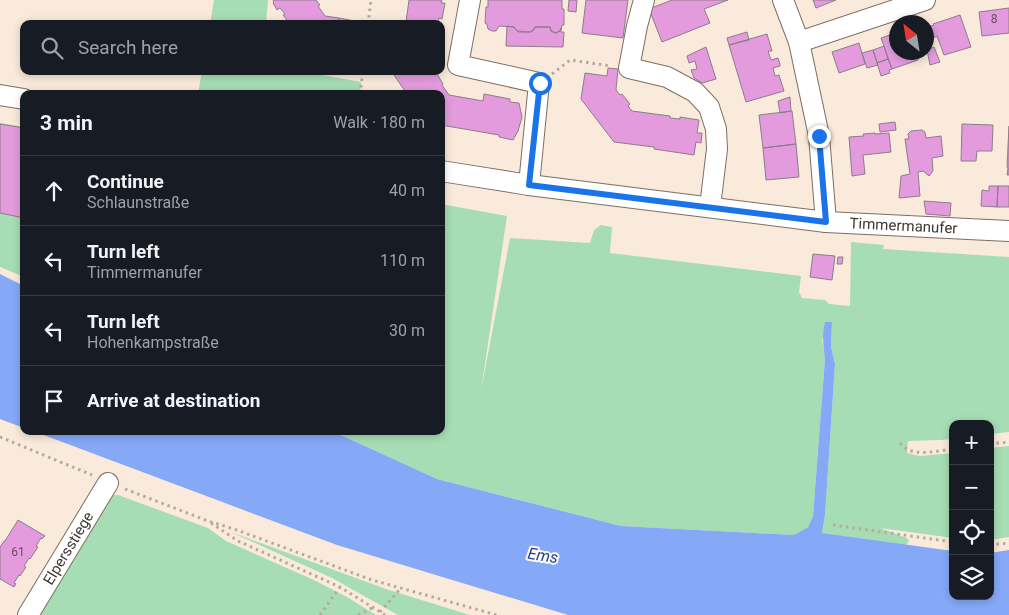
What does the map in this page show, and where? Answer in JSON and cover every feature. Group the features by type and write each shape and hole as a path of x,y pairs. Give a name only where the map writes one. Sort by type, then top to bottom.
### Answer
{"street":[{"path":"470,0 458,66 540,83 529,185"},
{"path":"644,0 629,68 667,77 695,92 709,107 716,129 717,149 710,207"},
{"path":"783,0 799,42 819,136 826,222"},
{"path":"799,42 925,0"},
{"path":"0,95 20,98"},
{"name":"Timmermanufer","path":"445,171 529,185 826,222 1009,231"},
{"name":"Elpersstiege","path":"28,615 108,482"}],"path":[{"path":"368,20 371,0"},
{"path":"540,83 570,60 629,68"},
{"path":"360,90 362,75"},
{"path":"0,437 208,521 372,580 497,615"},
{"path":"994,444 1009,442"},
{"path":"900,443 903,447 919,452 949,449"},
{"path":"208,521 238,541 340,587 385,615"},
{"path":"833,525 949,541"},
{"path":"994,545 1009,543"},
{"path":"320,615 340,587"},
{"path":"380,612 401,588"},
{"path":"358,615 372,607"}],"green space":[{"path":"214,0 268,0 266,20 211,20"},
{"path":"201,75 322,75 361,82 360,90 199,90"},
{"path":"0,123 20,126 20,275 0,267"},
{"path":"445,205 507,216 481,391 510,238 590,243 594,230 601,225 612,227 610,253 801,276 799,292 802,298 825,300 829,304 850,306 851,242 884,245 883,249 1009,257 1009,432 994,434 994,420 949,420 949,439 908,441 907,453 920,456 949,453 949,537 880,528 907,538 909,541 906,545 822,533 825,515 835,364 831,347 832,322 822,340 825,359 813,516 808,527 794,535 621,526 437,479 341,435 445,435"},
{"path":"1009,446 1009,537 994,539 994,465 994,448"},
{"path":"114,495 208,528 226,541 314,580 376,615 36,615 108,498"},
{"path":"231,532 386,589 470,615 398,615 332,578"}],"water":[{"path":"0,274 20,284 20,426 0,419"},
{"name":"Ems","path":"825,322 832,322 831,347 835,364 825,515 822,533 949,550 949,600 994,600 994,552 1009,550 1009,615 568,615 337,545 44,435 341,435 437,479 621,526 794,535 808,527 813,516 825,359 823,341"}],"building":[{"path":"273,0 316,0 325,16 339,18 339,20 287,20 280,8 277,10"},
{"path":"409,0 442,0 441,3 445,3 442,19 406,20"},
{"path":"488,0 562,0 564,25 556,33 551,31 550,27 535,27 529,32 517,31 514,27 499,26 496,31 492,31 488,29 485,23"},
{"path":"569,0 577,0 576,12 568,11"},
{"path":"586,0 628,0 623,38 582,33"},
{"path":"672,0 728,0 704,9 710,23 662,42 649,9"},
{"path":"813,0 836,0 816,8"},
{"path":"1009,8 1009,33 982,36 979,12"},
{"path":"960,15 971,47 944,55 937,36 934,38 934,24"},
{"path":"507,26 514,27 519,32 531,32 535,27 550,27 551,31 556,33 561,28 561,32 564,32 563,47 506,46"},
{"path":"747,32 749,40 729,45 727,38"},
{"path":"767,34 772,51 768,51 771,60 778,58 780,64 780,66 773,68 775,76 779,75 784,91 746,102 729,45"},
{"path":"889,35 889,60 918,60 892,69 881,38"},
{"path":"859,43 865,64 839,73 832,52"},
{"path":"884,46 888,59 877,63 873,50"},
{"path":"706,47 716,79 702,83 694,78 691,70 697,69 695,61 689,63 687,56"},
{"path":"934,47 940,62 930,65 929,60 934,60"},
{"path":"873,50 878,65 867,68 862,53"},
{"path":"888,59 892,69 889,70 890,73 881,76 877,63"},
{"path":"608,68 618,69 616,90 630,104 628,106 632,111 670,116 670,118 680,119 680,117 699,120 697,133 702,133 701,143 696,142 694,155 614,142 581,99 585,73 607,76"},
{"path":"394,75 438,75 449,95 483,101 484,94 510,99 510,102 519,103 522,117 518,131 513,140 499,137 499,135 445,126 445,90 404,90"},
{"path":"790,97 791,111 780,113 778,101"},
{"path":"792,111 796,144 763,148 759,115"},
{"path":"895,122 896,130 880,132 879,124"},
{"path":"0,124 20,127 20,217 0,213"},
{"path":"962,124 993,125 992,151 977,151 976,161 961,161"},
{"path":"1009,126 1009,175 1007,175 1008,168"},
{"path":"922,130 925,132 926,138 941,136 943,156 932,158 933,171 929,176 923,171 918,172 920,196 899,198 901,176 910,174 905,139 909,139 908,134 911,131"},
{"path":"889,133 891,152 863,155 865,174 852,176 849,137"},
{"path":"796,144 799,177 766,180 763,148"},
{"path":"989,186 998,186 997,207 981,206 982,190 989,191"},
{"path":"998,186 1009,186 1009,207 997,207"},
{"path":"924,201 951,203 950,216 926,214"},
{"path":"813,254 835,256 832,280 810,277"},
{"path":"838,257 843,257 842,264 837,264"},
{"path":"18,520 45,536 41,538 36,546 38,547 24,566 26,567 14,583 16,584 14,587 0,579 0,547"}],"route":[{"path":"540,83 529,185 826,222 819,136"}]}
